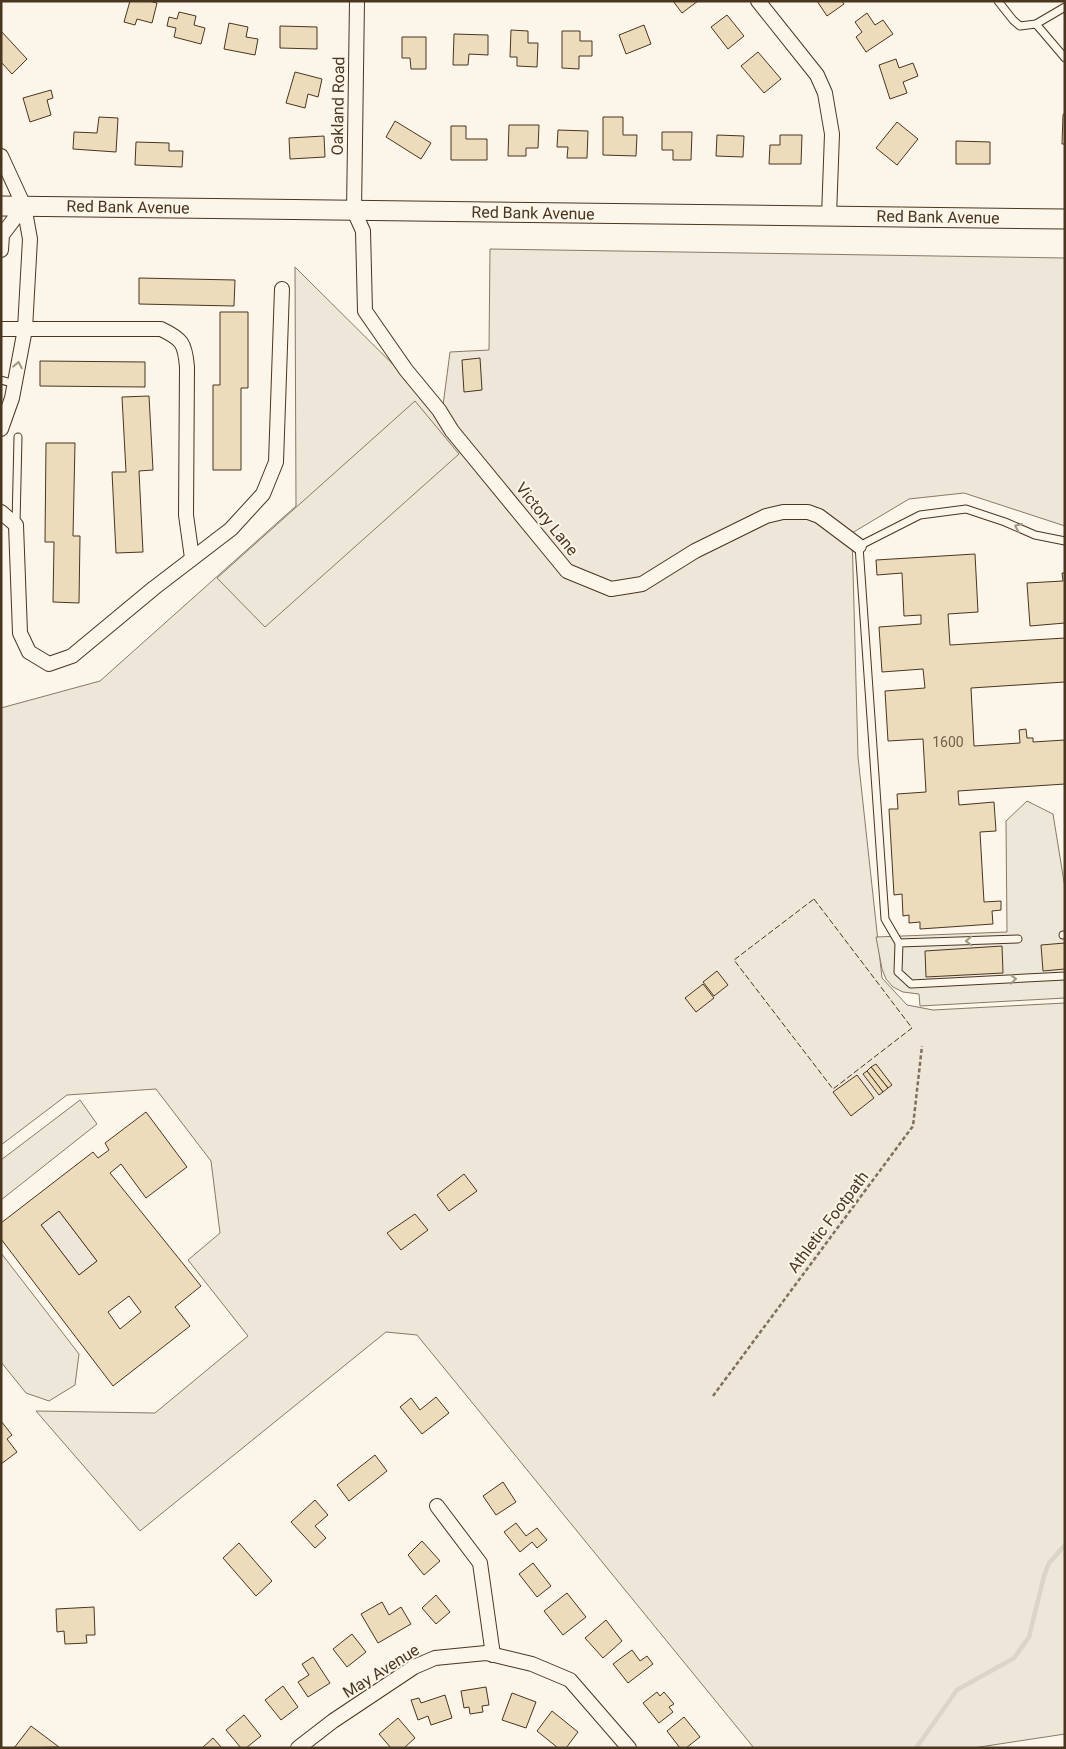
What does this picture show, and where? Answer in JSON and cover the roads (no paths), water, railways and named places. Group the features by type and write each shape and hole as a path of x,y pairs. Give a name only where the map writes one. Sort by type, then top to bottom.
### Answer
{"street":[{"name":"Oakland Road","path":"354,211 357,1"},
{"path":"758,1 817,74 825,93 832,134 829,216"},
{"path":"1,156 24,206 30,239 25,328 8,382 1,429"},
{"name":"Red Bank Avenue","path":"1,206 1065,219"},
{"path":"1,250 2,235 24,206"},
{"name":"Victory Lane","path":"354,211 363,231 364,306 368,317 406,370 439,410 452,431 567,571 611,589 642,584 695,551 766,516 783,512 808,512 819,516 859,546"},
{"path":"1,512 16,525 20,633 29,652 49,664 72,656 154,588 231,529 263,494 276,462 282,289"},
{"path":"1,329 161,329 178,338 186,352 187,367 186,515 192,558"},
{"path":"437,1506 480,1563 493,1655"},
{"name":"May Avenue","path":"298,1748 414,1667 435,1658 486,1653 532,1664 570,1680 629,1748"}],"lane":[{"path":"998,1 1020,26 1036,24 1065,7"},
{"path":"1036,24 1065,58"},
{"path":"16,525 18,437"},
{"path":"1065,541 1036,535 1006,522 966,509 920,515 859,546 885,919 899,943 898,972 911,984 1065,976"},
{"path":"899,943 1018,939"}],"waterway":[{"path":"916,1748 957,1690 1014,1658 1029,1637 1049,1563 1065,1545"}]}
